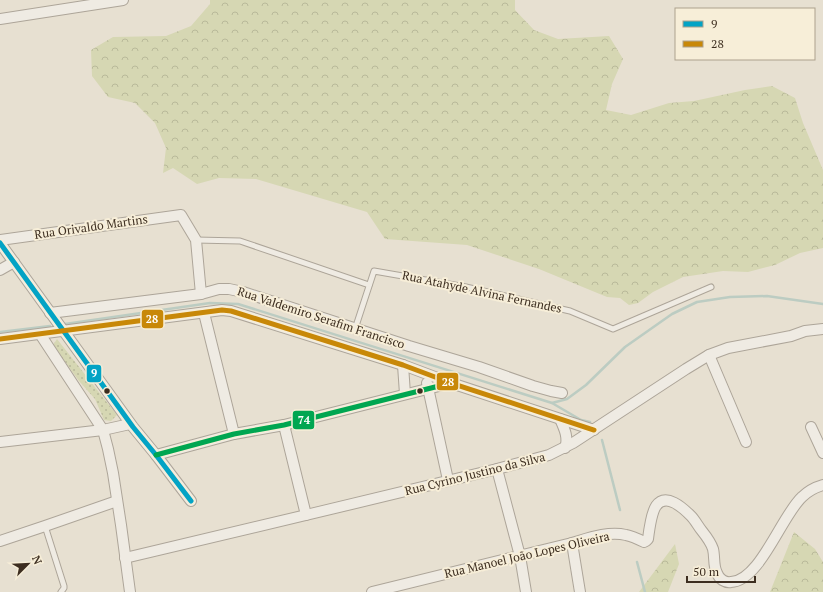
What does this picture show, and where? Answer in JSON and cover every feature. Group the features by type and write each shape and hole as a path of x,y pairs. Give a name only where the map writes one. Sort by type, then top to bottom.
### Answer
{"street":[{"path":"0,19 123,0"},
{"name":"Rua Orivaldo Martins","path":"0,240 181,215 196,240"},
{"path":"196,240 201,294"},
{"path":"0,243 130,424 191,501"},
{"path":"0,270 14,262"},
{"name":"Rua Valdemiro Serafim Francisco","path":"50,313 201,294 219,289 229,289 243,292 355,329 479,367 551,392 562,393"},
{"path":"0,339 222,310 231,311 403,366 594,430"},
{"path":"204,313 234,434"},
{"name":"Rua Cyrino Justino da Silva","path":"126,558 306,516 541,458 565,448 709,355 728,348 791,336 805,331 823,329"},
{"path":"40,334 103,430 108,449 117,501 130,592"},
{"path":"709,355 746,442"},
{"path":"403,366 404,394"},
{"path":"425,374 448,480"},
{"path":"156,455 234,434 284,425 451,383"},
{"path":"560,419 566,433 567,443 565,448"},
{"path":"0,442 103,430 130,424"},
{"path":"284,425 306,516"},
{"path":"811,427 823,453"},
{"path":"497,469 520,556 526,592"},
{"name":"Rua Manoel João Lopes Oliveira","path":"372,592 592,537 617,534 627,535 644,542 648,538 656,506 661,501 667,500 676,503 692,516 713,549 717,574 723,581 731,582 739,580 754,568 764,555 793,507 802,497 823,485"},
{"path":"0,540 117,501"},
{"path":"572,543 580,592"}],"lane":[{"path":"196,240 240,241 369,285"},
{"name":"Rua Atahyde Alvina Fernandes","path":"355,329 374,271 466,287 570,311 613,329 711,287"},
{"path":"45,526 64,586 61,592"}],"green space":[{"path":"210,0 515,0 515,10 534,30 558,39 609,36 623,59 612,84 606,110 631,115 669,103 694,101 772,86 795,98 803,123 823,170 823,248 800,253 775,265 748,272 723,271 683,277 653,292 638,303 629,305 620,298 607,297 539,269 467,245 385,239 367,212 256,179 219,178 197,184 173,168 163,173 166,148 155,123 135,103 108,97 92,76 91,50 113,37 166,36 191,26 210,4"},
{"path":"57,339 117,415 111,421 104,420 95,399 79,381 53,345"},
{"path":"794,532 815,549 823,562 823,592 770,592"},
{"path":"675,544 679,564 668,592 639,592"}],"waterway":[{"path":"552,403 567,399 586,385 625,347 672,314 697,302 730,297 767,296 823,304"},
{"path":"65,324 210,303 238,304 552,403 581,420 590,422"},
{"path":"0,332 50,326"},
{"path":"602,440 620,510"},
{"path":"637,562 645,592"}],"transit line":[{"name":"9","path":"0,243 133,427 191,501"},
{"name":"28","path":"0,339 222,310 231,311 403,365 451,383 594,430"},
{"name":"74","path":"156,455 234,434 284,425 451,383"}]}
